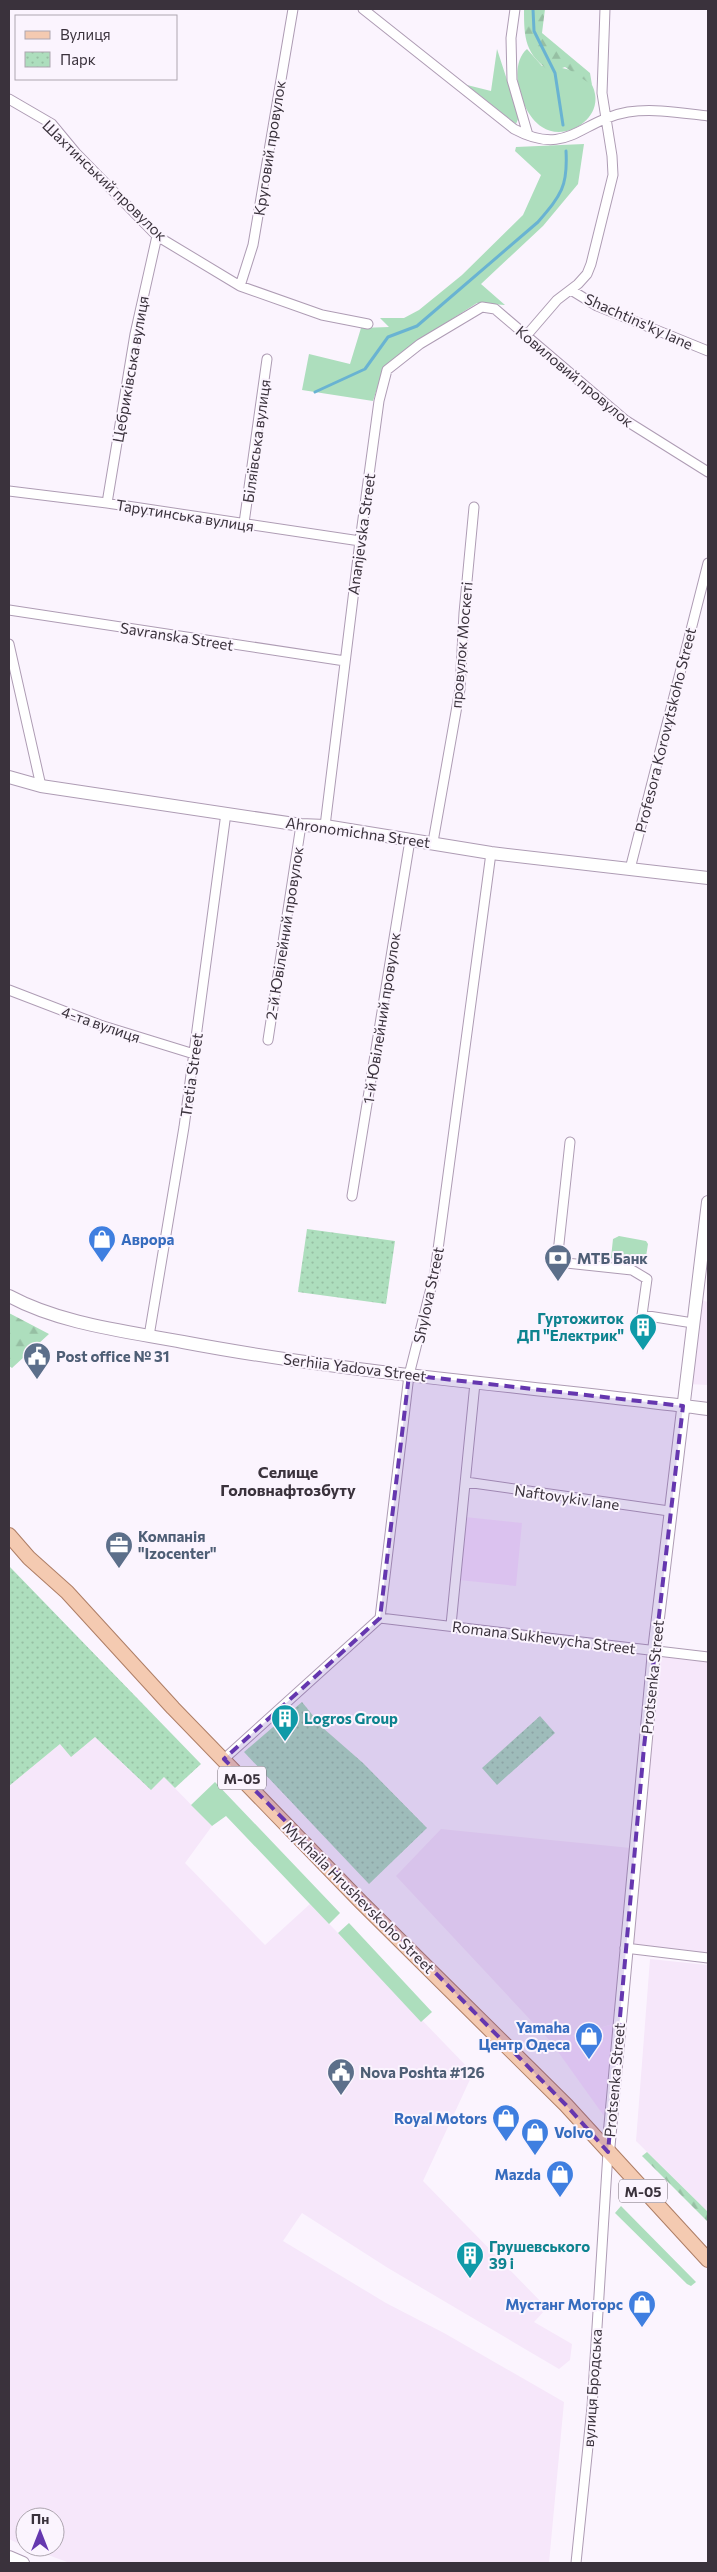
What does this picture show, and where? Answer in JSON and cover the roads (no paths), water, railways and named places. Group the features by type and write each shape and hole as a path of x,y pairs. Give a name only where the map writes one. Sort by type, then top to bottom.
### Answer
{"main road":[{"name":"Mykhaila Hrushevskoho Street","path":"9,1535 360,1901 566,2105 708,2260"}],"street":[{"name":"Круговий провулок","path":"240,286 253,245 293,9"},
{"path":"363,9 514,128 528,135 550,140 561,139 618,114 644,110 708,116"},
{"path":"515,9 511,38 512,80 528,135"},
{"path":"526,336 557,300 583,280 591,264 612,183 612,156 602,93 605,9"},
{"name":"Шахтинський провулок","path":"9,99 52,124 76,152 157,236 240,286 322,315 368,324"},
{"name":"Цебриківська вулиця","path":"107,503 135,334 157,236"},
{"name":"Shachtins'ky lane","path":"571,290 597,306 708,352"},
{"name":"Ananjevska Street","path":"326,826 360,542 379,401 387,370 420,344 482,307 495,309"},
{"name":"Ковиловий провулок","path":"495,309 625,420 708,472"},
{"name":"Біляївська вулиця","path":"244,523 267,359"},
{"name":"Тарутинська вулиця","path":"9,491 107,503 360,542"},
{"name":"провулок Москеті","path":"433,842 460,689 464,613 474,507"},
{"name":"Profesora Korovytskoho Street","path":"630,869 708,563"},
{"name":"Savranska Street","path":"9,610 345,661"},
{"path":"9,644 41,786"},
{"name":"Ahronomichna Street","path":"9,777 41,786 226,812 301,825 326,826 491,853 708,878"},
{"name":"Tretia Street","path":"149,1336 194,1054 226,812"},
{"name":"2-й Ювілейний провулок","path":"268,1040 301,825"},
{"name":"1-й Ювілейний провулок","path":"352,1196 410,840"},
{"name":"Shylova Street","path":"380,1618 409,1375 435,1272 491,853"},
{"name":"4-та вулиця","path":"9,990 100,1025 194,1054"},
{"path":"570,1142 557,1262 632,1270 647,1279 642,1315 693,1322"},
{"name":"Protsenka Street","path":"608,2152 625,1948 654,1651 668,1541 669,1511 708,1202"},
{"name":"Serhiia Yadova Street","path":"9,1296 48,1314 227,1351 409,1375 708,1409"},
{"path":"451,1625 476,1383"},
{"name":"Naftovykiv lane","path":"466,1482 669,1511"},
{"path":"224,1759 380,1618"},
{"name":"Romana Sukhevycha Street","path":"380,1618 708,1657"},
{"path":"625,1948 708,1958"},
{"name":"вулиця Бродська","path":"576,2563 592,2407 608,2152"},
{"path":"9,2557 23,2563"}],"waterway":[{"path":"533,9 534,31 555,73 563,125"},
{"path":"315,392 365,369 388,337 417,326 538,222 561,190 566,173 566,151"}],"place":[{"name":"Аврора","path":"102,1263"},
{"name":"МТБ Банк","path":"558,1282"},
{"name":"Гуртожиток ДП \"Електрик\"","path":"643,1351"},
{"name":"Post office № 31","path":"37,1380"},
{"name":"Компанія \"Izocenter\"","path":"119,1569"},
{"name":"Logros Group","path":"285,1742"},
{"name":"Yamaha Центр Одеса","path":"589,2060"},
{"name":"Nova Poshta #126","path":"341,2096"},
{"name":"Royal Motors","path":"506,2142"},
{"name":"Volvo","path":"535,2156"},
{"name":"Mazda","path":"560,2198"},
{"name":"Грушевського 39 і","path":"470,2279"},
{"name":"Мустанг Моторс","path":"642,2328"}],"district":[{"name":"Селище Головнафтозбуту","path":"288,1480"}]}
